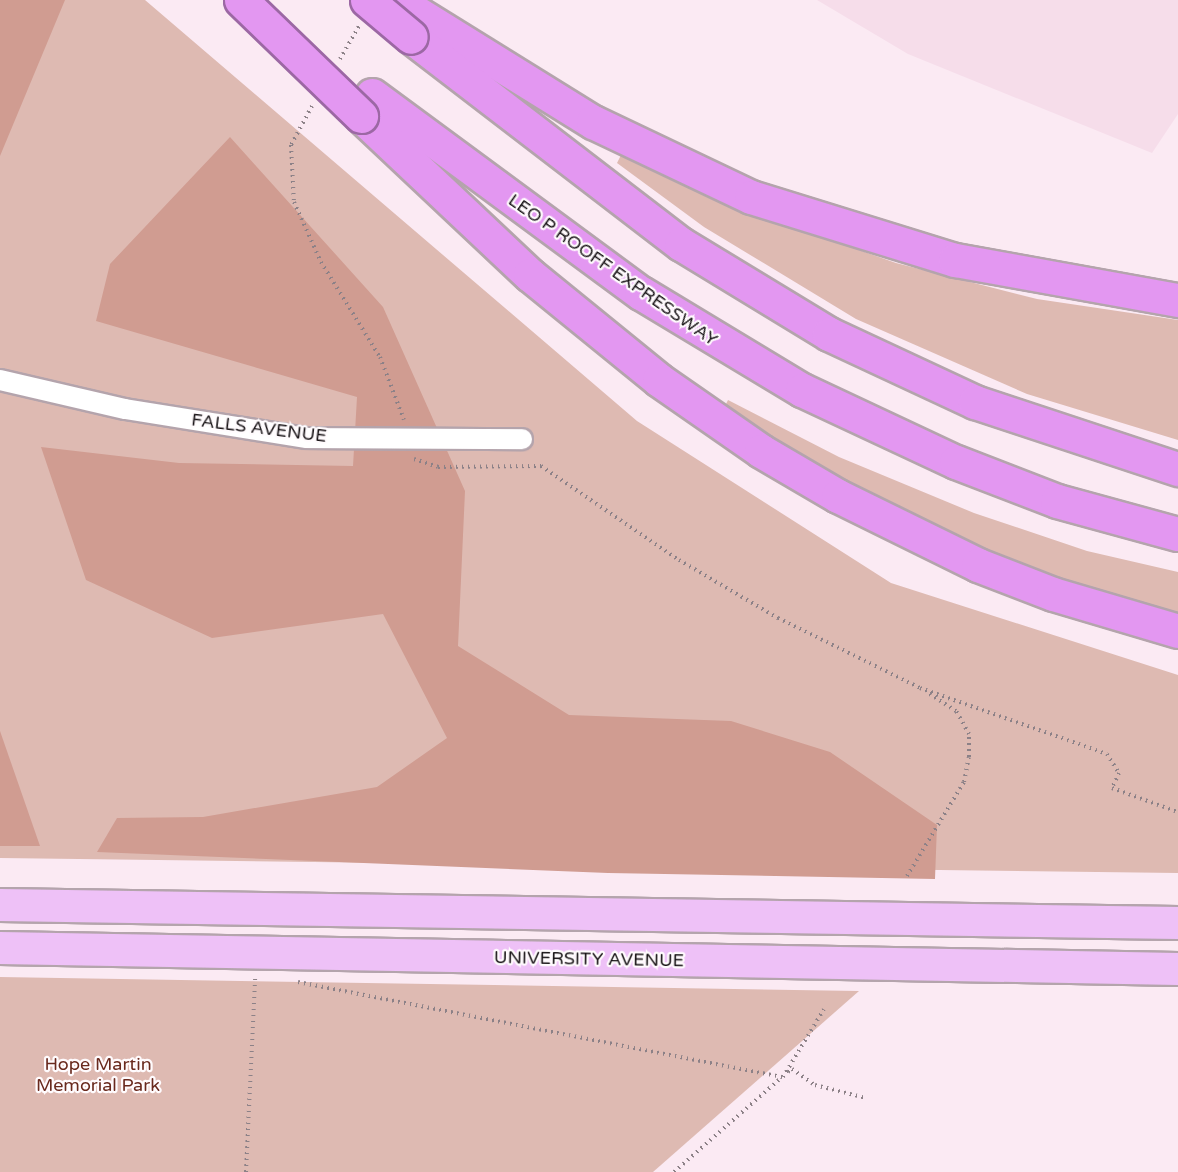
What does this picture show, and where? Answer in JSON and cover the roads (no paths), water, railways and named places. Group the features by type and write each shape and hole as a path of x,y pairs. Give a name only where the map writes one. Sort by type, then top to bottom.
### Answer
{"highway":[{"path":"240,0 366,106 530,275 659,380 761,451 838,496 978,565 1053,594 1178,631"},
{"name":"LEO P ROOFF EXPRESSWAY","path":"255,0 366,106 641,293 772,374 956,462 1057,501 1178,534"},
{"path":"365,10 410,18 593,122 751,197 955,260 1178,300"},
{"path":"410,18 681,244 829,334 975,402 1178,469"}],"main road":[{"path":"0,905 1178,923"},
{"name":"UNIVERSITY AVENUE","path":"0,948 1178,969"}],"street":[{"name":"FALLS AVENUE","path":"0,380 125,410 307,438 522,440"}],"park label":[{"name":"Hope Martin Memorial Park","path":"98,1075"}]}
